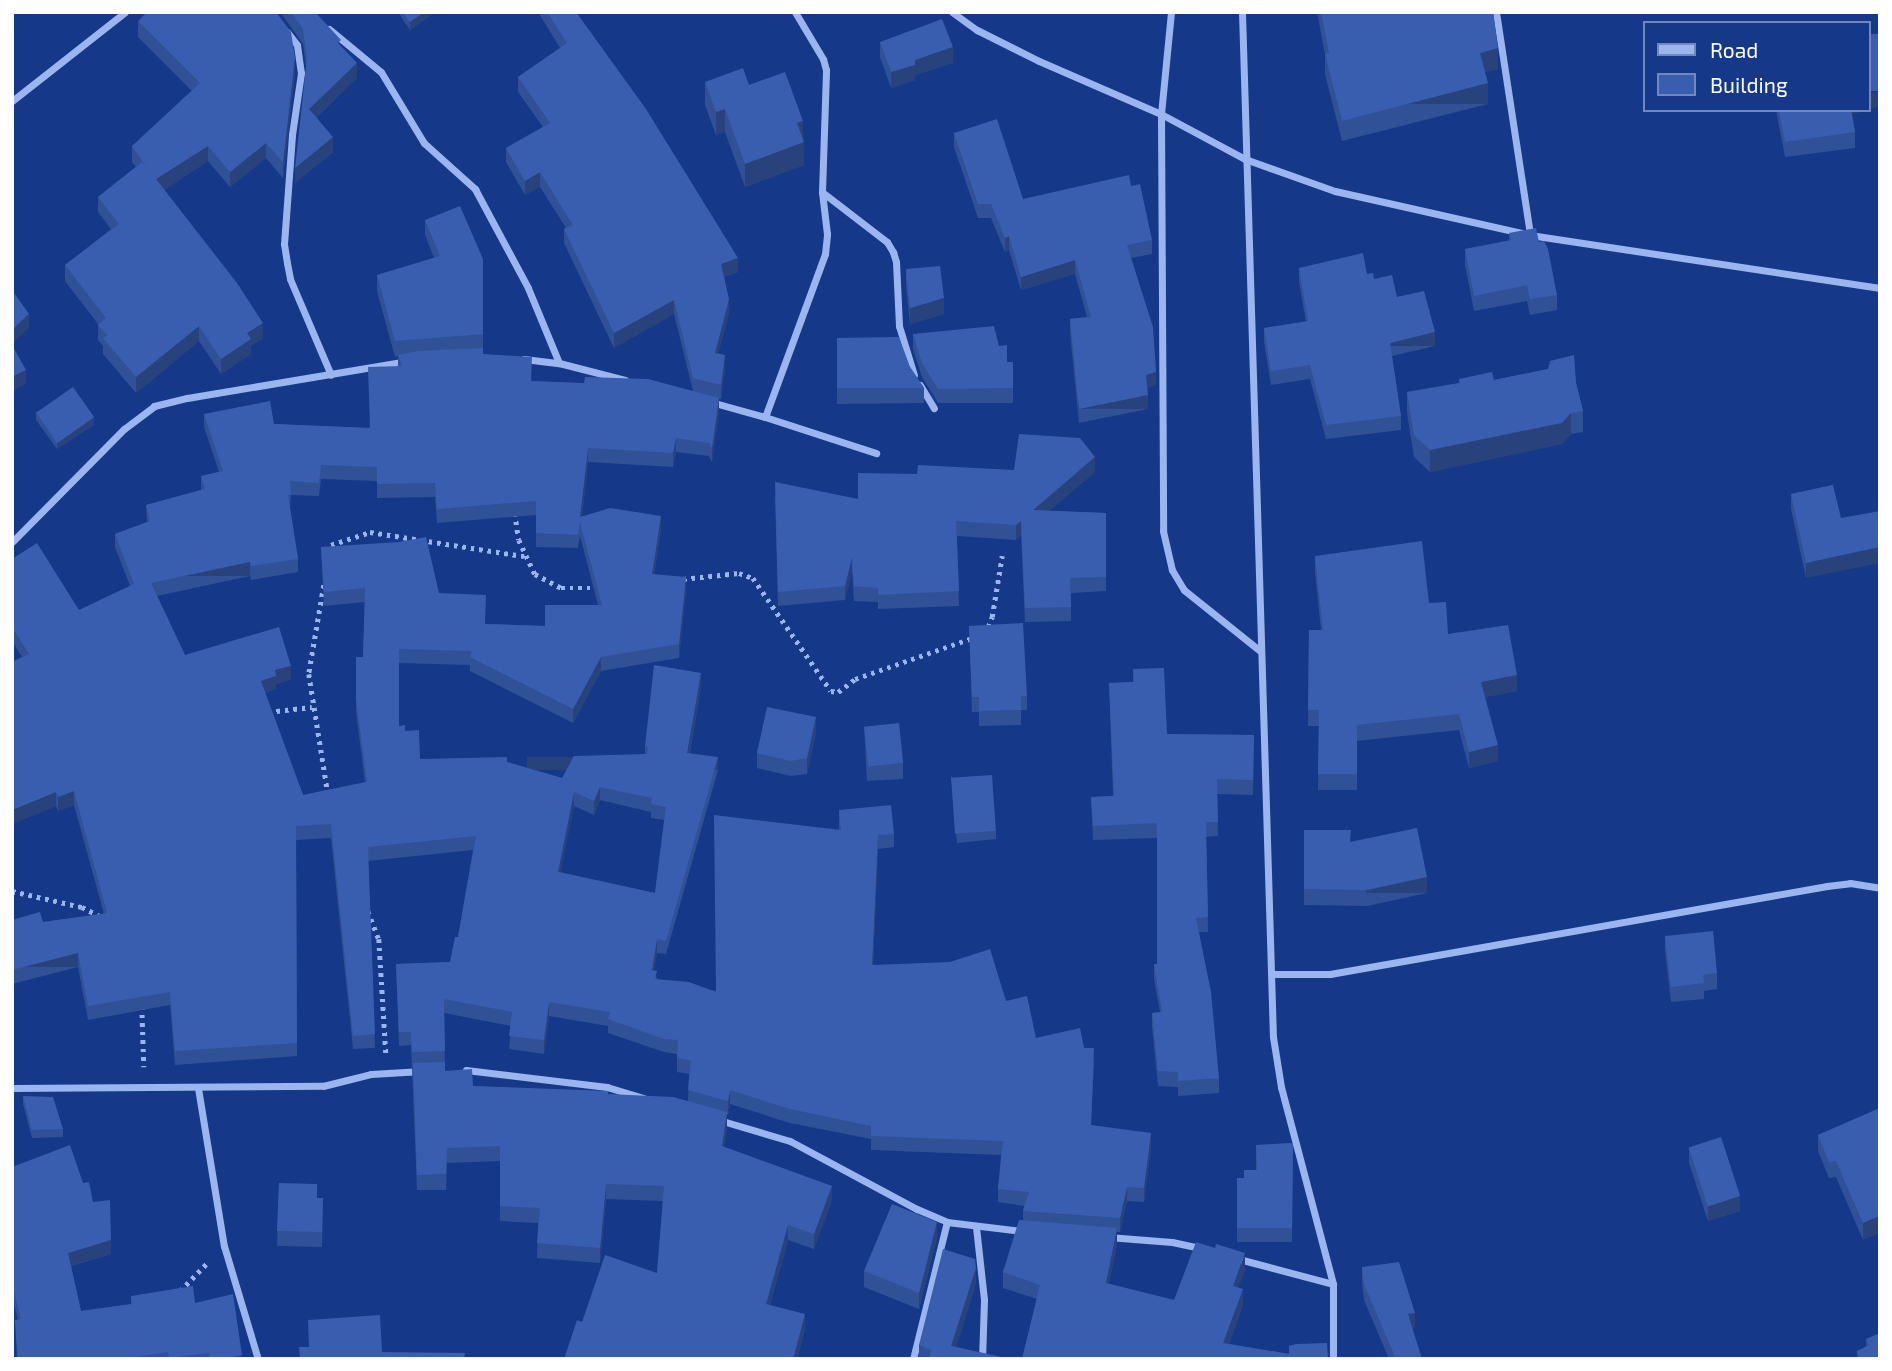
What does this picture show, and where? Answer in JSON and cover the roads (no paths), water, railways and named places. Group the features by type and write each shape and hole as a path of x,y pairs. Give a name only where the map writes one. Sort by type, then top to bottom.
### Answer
{"street":[{"path":"12,101 125,12"},
{"path":"765,416 825,254 827,234 822,192 826,70 795,12"},
{"path":"952,12 977,30 1039,61 1161,114 1244,159 1335,191 1530,235 1880,288"},
{"path":"1171,12 1161,114 1163,531 1172,570 1184,590 1259,650"},
{"path":"1242,12 1244,159 1273,1037 1276,1063 1333,1284 1333,1359"},
{"path":"1496,12 1530,235"},
{"path":"280,23 297,45 302,73 292,135 284,244 290,279 331,375"},
{"path":"325,26 381,72 424,144 475,189 528,288 559,363"},
{"path":"822,192 887,242 893,252 903,345 916,380 934,408"},
{"path":"518,358 559,363 636,383"},
{"path":"12,542 124,429 154,406 417,359"},
{"path":"701,400 765,416 876,453"},
{"path":"1273,974 1330,974 1827,886 1850,883 1880,888"},
{"path":"462,1070 607,1087 659,1102"},
{"path":"12,1088 145,1085 198,1088 324,1086 388,1073 437,1071"},
{"path":"198,1088 224,1246 258,1359"},
{"path":"708,1116 790,1141 917,1209 947,1222 1030,1231"},
{"path":"913,1359 947,1222"},
{"path":"976,1227 984,1300 982,1359"},
{"path":"1098,1237 1172,1242 1208,1251"},
{"path":"1221,1254 1333,1284"}]}
